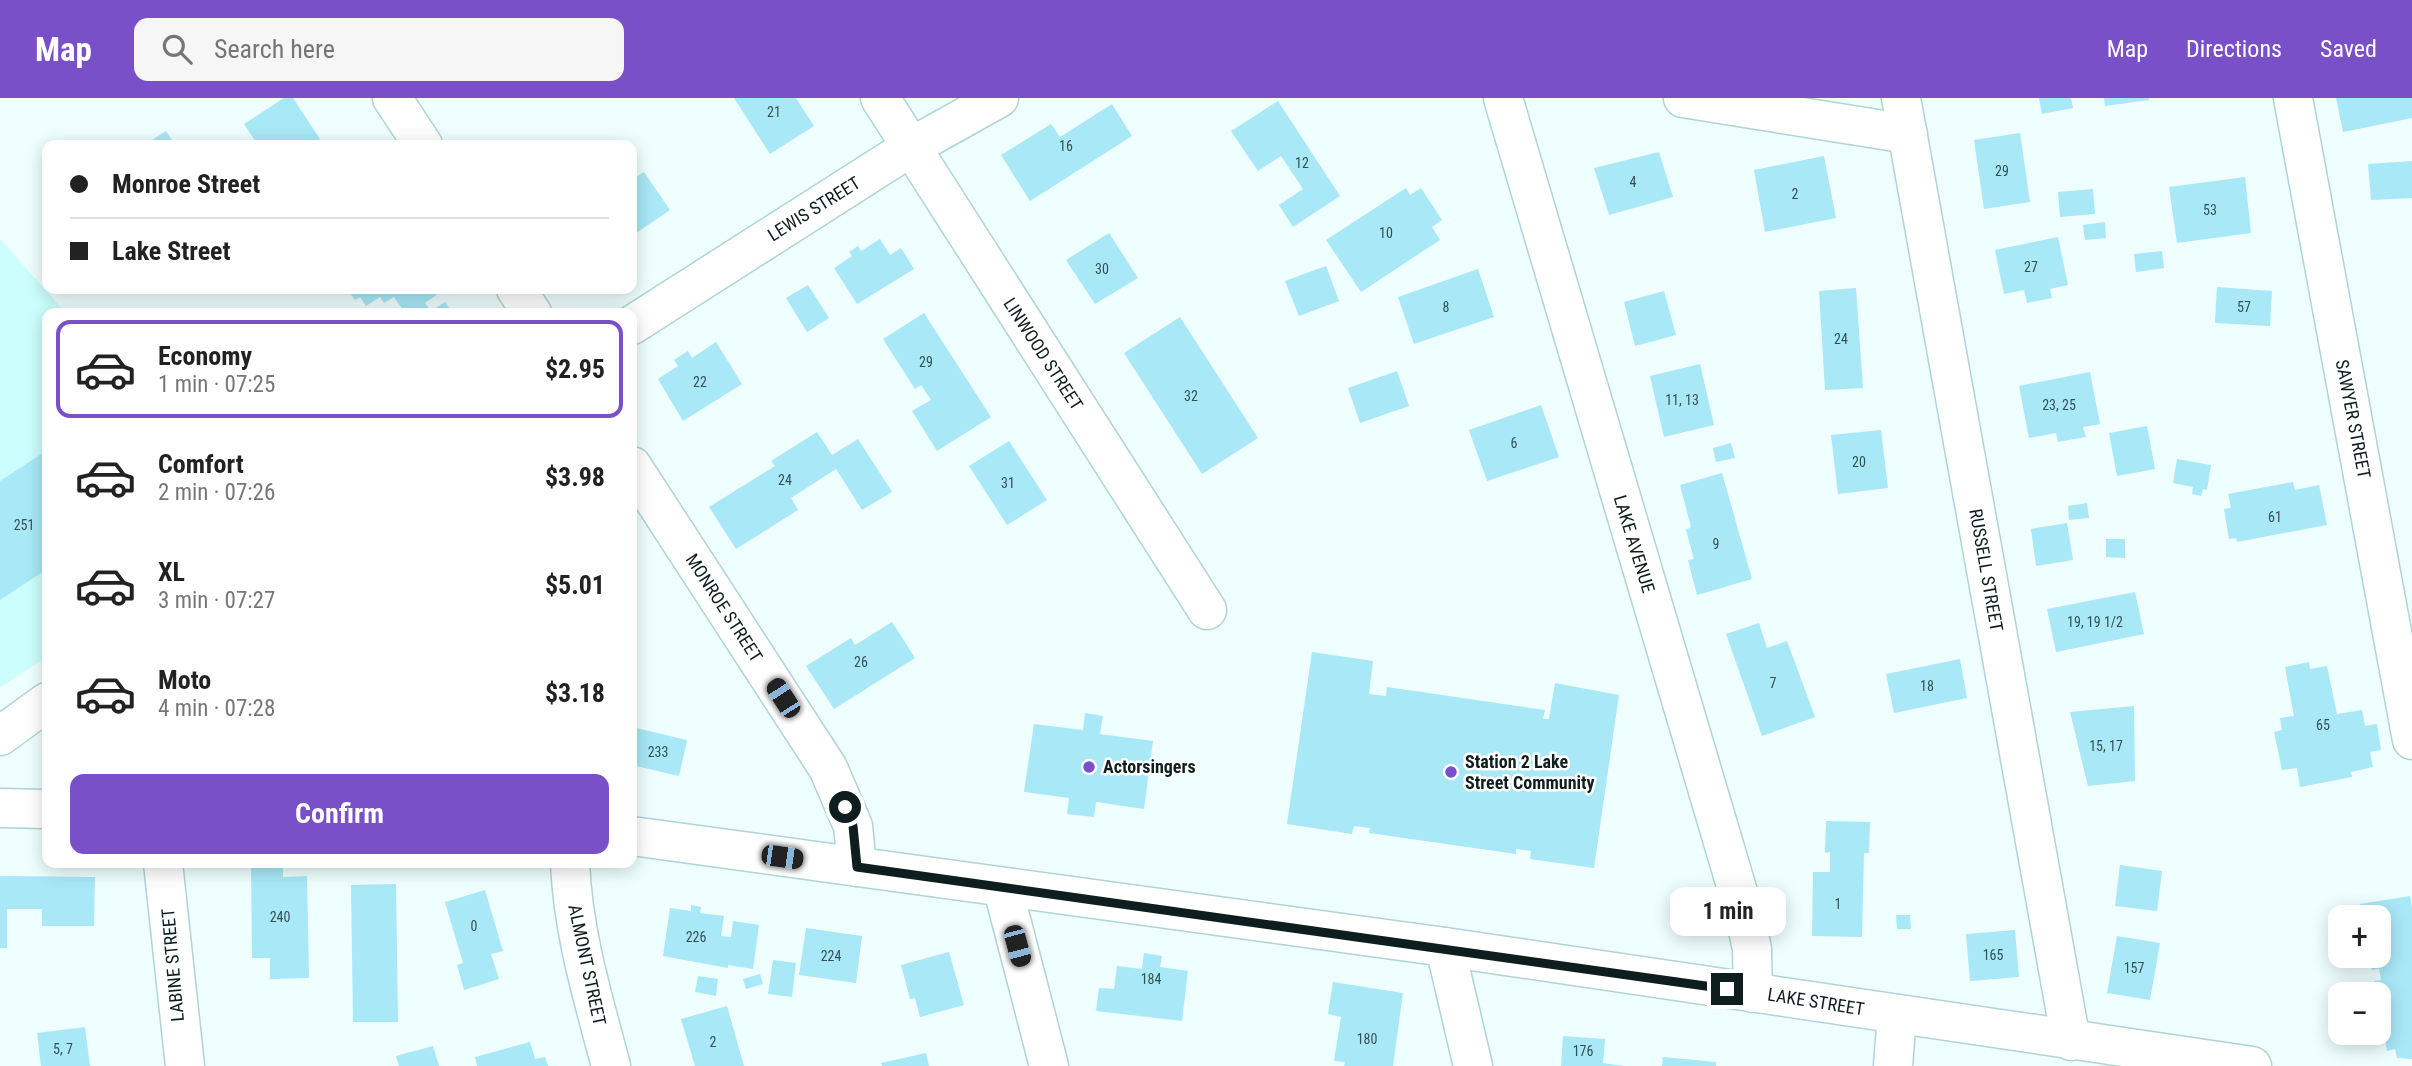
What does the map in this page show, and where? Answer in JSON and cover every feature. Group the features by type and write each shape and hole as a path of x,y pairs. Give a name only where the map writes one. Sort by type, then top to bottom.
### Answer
{"street":[{"path":"392,98 420,140"},
{"name":"LINWOOD STREET","path":"880,98 1207,610"},
{"name":"LEWIS STREET","path":"637,322 911,148 999,98"},
{"name":"LAKE AVENUE","path":"1503,98 1745,916 1752,949 1753,993"},
{"path":"1683,98 1905,116"},
{"name":"SAWYER STREET","path":"2293,98 2412,740"},
{"name":"RUSSELL STREET","path":"1905,116 2094,1051"},
{"name":"MONROE STREET","path":"637,474 828,768 853,826 857,867"},
{"path":"0,736 42,706"},
{"path":"0,808 42,809"},
{"name":"LAKE STREET","path":"637,837 1003,889 1444,947 1897,1015 2094,1051 2252,1066"},
{"name":"LABINE STREET","path":"164,868 185,1066"},
{"name":"ALMONT STREET","path":"570,868 572,908 583,964 611,1066"},
{"path":"1003,889 1049,1066"},
{"path":"1444,947 1473,1066"},
{"path":"1894,1066 1897,1015"}],"shaded area":[{"path":"0,239 42,286 42,294 49,294 62,308 42,308 42,660 0,687"}],"building":[{"path":"284,98 293,98 320,139 255,140 244,124"},
{"path":"734,98 796,98 814,126 770,154"},
{"path":"2039,98 2071,98 2073,108 2042,114"},
{"path":"2104,98 2149,98 2149,100 2105,106"},
{"path":"2336,98 2412,98 2412,118 2343,132"},
{"path":"1278,101 1340,196 1293,227 1279,205 1303,189 1281,156 1258,171 1231,131"},
{"path":"1112,104 1132,136 1030,201 1001,155 1051,124 1060,137"},
{"path":"166,131 172,140 152,140"},
{"path":"2020,133 2030,202 1984,209 1974,140"},
{"path":"1659,152 1673,197 1609,215 1594,168"},
{"path":"1824,156 1836,218 1765,232 1754,170"},
{"path":"2412,161 2412,198 2371,200 2368,164"},
{"path":"644,172 670,210 637,233 637,177"},
{"path":"2245,177 2251,233 2177,243 2169,187"},
{"path":"1406,188 1410,195 1421,188 1442,220 1432,227 1440,240 1361,292 1326,240"},
{"path":"2093,189 2095,214 2060,217 2058,192"},
{"path":"2105,222 2106,238 2085,240 2083,225"},
{"path":"1109,233 1138,278 1095,304 1066,260"},
{"path":"2058,237 2068,285 2050,289 2052,298 2027,303 2024,290 2004,294 1995,250"},
{"path":"880,239 890,255 901,248 914,269 857,304 834,268 852,256 849,252 858,246 861,251"},
{"path":"2162,251 2164,268 2136,272 2134,254"},
{"path":"1326,266 1339,301 1299,316 1285,281"},
{"path":"1478,269 1494,317 1414,344 1398,297"},
{"path":"808,285 829,318 807,332 786,298"},
{"path":"2217,287 2272,291 2270,326 2215,323"},
{"path":"1856,288 1863,388 1825,390 1819,291"},
{"path":"1664,291 1676,335 1635,346 1624,302"},
{"path":"351,294 438,294 425,303 429,308 402,308 394,297 384,303 380,297 366,306 360,297 355,300"},
{"path":"445,302 449,308 436,308"},
{"path":"924,313 991,417 937,451 912,411 931,400 921,385 915,389 883,339"},
{"path":"1180,317 1258,438 1202,474 1124,353"},
{"path":"716,342 742,384 683,421 658,379 678,366 674,360 688,351 692,358"},
{"path":"1700,364 1714,425 1664,437 1650,376"},
{"path":"1397,371 1409,406 1360,423 1348,388"},
{"path":"2090,372 2100,424 2083,427 2086,437 2058,442 2056,433 2029,438 2019,386"},
{"path":"1541,405 1559,457 1487,481 1469,430"},
{"path":"2147,426 2155,469 2117,476 2109,433"},
{"path":"1881,430 1888,488 1838,494 1831,435"},
{"path":"817,432 832,455 858,439 892,492 862,510 836,469 791,498 798,510 736,549 709,507 775,466 771,461"},
{"path":"1009,441 1047,500 1007,525 969,466"},
{"path":"1731,443 1735,458 1716,462 1713,448"},
{"path":"42,454 42,572 0,600 0,481"},
{"path":"2177,459 2211,465 2207,490 2203,489 2201,496 2192,494 2193,487 2173,483"},
{"path":"1722,473 1752,579 1697,595 1688,560 1694,559 1686,530 1691,527 1680,485"},
{"path":"2293,482 2295,490 2319,485 2327,525 2237,542 2236,538 2229,539 2224,509 2231,508 2228,494"},
{"path":"2087,503 2089,518 2069,520 2068,506"},
{"path":"2067,523 2073,560 2036,566 2031,529"},
{"path":"2106,539 2125,539 2125,558 2106,557"},
{"path":"2135,592 2144,634 2056,652 2047,609"},
{"path":"892,622 915,658 834,709 806,666 851,638 855,645"},
{"path":"1759,623 1767,648 1787,641 1815,717 1762,736 1726,634"},
{"name":"Station 2 Lake Street Community","path":"1312,652 1373,661 1369,694 1386,696 1387,687 1545,710 1543,719 1549,719 1555,683 1619,695 1594,868 1530,859 1531,851 1516,849 1516,854 1369,833 1370,828 1354,826 1352,834 1287,824"},
{"path":"1960,659 1967,698 1894,713 1886,674"},
{"path":"2309,662 2310,669 2327,666 2337,714 2362,710 2365,726 2377,724 2381,750 2370,752 2373,767 2351,772 2352,777 2300,787 2297,768 2282,770 2274,732 2282,730 2280,718 2294,716 2285,667"},
{"path":"2134,706 2135,781 2088,786 2070,712"},
{"name":"Actorsingers","path":"1085,713 1103,716 1100,734 1153,741 1144,809 1096,802 1094,817 1067,814 1069,798 1024,792 1034,724 1083,730"},
{"path":"637,728 687,740 679,776 637,766"},
{"path":"1826,821 1870,822 1869,853 1864,853 1862,937 1812,936 1813,872 1830,872 1830,852 1825,853"},
{"path":"2120,865 2162,871 2157,911 2115,906"},
{"path":"251,868 283,868 283,877 307,876 309,978 270,979 270,958 252,958"},
{"path":"0,876 95,877 94,926 42,926 42,909 7,909 7,948 0,948"},
{"path":"396,884 398,1022 353,1022 351,885"},
{"path":"485,890 503,951 491,954 499,979 464,990 457,965 463,963 445,902"},
{"path":"2410,896 2412,1059 2397,1058 2395,1049 2387,1051 2386,1045 2391,1045 2391,982 2374,982 2381,980 2379,969 2372,968 2391,968 2391,905 2360,904"},
{"path":"691,905 701,907 700,913 724,916 721,936 731,937 733,921 759,925 753,969 728,965 728,968 663,956 670,908 691,911"},
{"path":"1896,915 1910,915 1911,929 1897,929"},
{"path":"806,928 862,936 856,983 799,975"},
{"path":"2015,930 2019,977 1970,981 1966,934"},
{"path":"2117,936 2160,943 2150,1000 2107,993"},
{"path":"949,952 964,1005 920,1017 915,998 910,999 901,965"},
{"path":"1144,953 1162,956 1160,967 1188,971 1182,1021 1096,1011 1099,988 1114,989 1117,966 1142,969"},
{"path":"773,960 796,963 792,997 768,994"},
{"path":"760,974 763,984 746,989 743,979"},
{"path":"698,976 718,979 716,996 695,992"},
{"path":"1333,982 1403,993 1393,1066 1344,1066 1345,1062 1334,1061 1341,1017 1328,1014"},
{"path":"727,1006 744,1066 695,1066 681,1019"},
{"path":"85,1027 90,1066 41,1066 37,1033"},
{"path":"1563,1036 1605,1039 1603,1063 1624,1066 1561,1066"},
{"path":"530,1042 535,1059 545,1057 548,1066 477,1066 475,1057"},
{"path":"433,1046 439,1066 399,1066 396,1056"},
{"path":"926,1053 929,1066 882,1066 881,1063"},
{"path":"1663,1057 1716,1062 1716,1066 1662,1066"}],"place":[{"name":"Actorsingers","path":"1089,767"},
{"name":"Station 2 Lake Street Community","path":"1451,772"}],"route":[{"path":"845,807 853,826 857,867 1240,922 1444,947 1727,989"}]}
